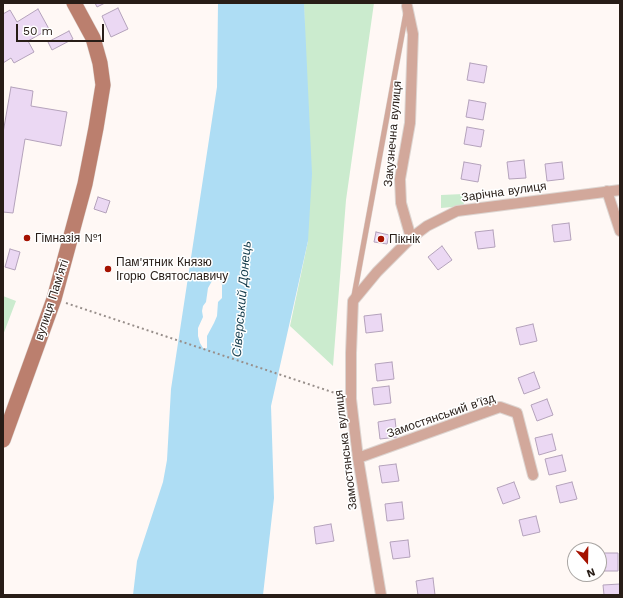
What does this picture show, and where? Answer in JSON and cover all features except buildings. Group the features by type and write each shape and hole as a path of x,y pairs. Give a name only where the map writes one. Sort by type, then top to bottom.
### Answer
{"street":[{"name":"вулиця Пам'яті","path":"3,440 54,299 85,184 103,85 100,63 93,38 74,3"},
{"name":"Закузнечна вулиця","path":"407,4 413,34 410,123 400,179 401,203 406,225 412,238"},
{"name":"Зарічна вулиця","path":"353,301 377,272 412,238 427,226 457,211 620,190"},
{"path":"607,191 620,231"},
{"name":"Замостянська вулиця","path":"353,301 351,399 358,458 380,595"},
{"name":"Замостянський в'їзд","path":"358,458 500,407 517,413 533,475"}],"lane":[{"path":"353,301 407,4"}],"path":[{"path":"54,299 351,399"}],"green space":[{"path":"304,3 374,3 346,200 333,366 290,326 308,241"},
{"path":"463,194 464,206 441,208 441,195"},
{"path":"3,296 16,301 3,335"}],"water":[{"name":"Сіверський Донець","path":"218,3 304,3 312,174 308,241 271,406 274,498 263,595 133,595 137,561 163,482 167,460 171,389 217,87","holes":["218,276 222,285 222,298 218,302 217,316 207,336 207,348 205,349 200,343 198,336 198,328 203,317 203,306 206,302 208,288 212,281"]}],"place":[{"name":"Гімназія №1","path":"27,238"},
{"name":"Пікнік","path":"381,239"},
{"name":"Пам'ятник Князю Ігорю Святославичу","path":"108,269"}]}
